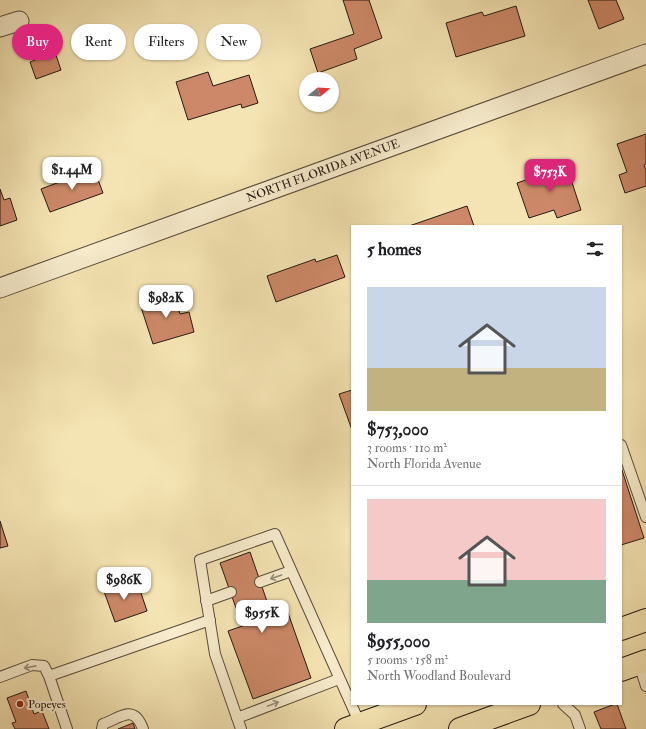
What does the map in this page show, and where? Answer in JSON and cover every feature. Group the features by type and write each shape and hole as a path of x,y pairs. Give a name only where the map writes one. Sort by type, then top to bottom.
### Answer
{"main road":[{"path":"622,629 646,620"},
{"path":"356,727 412,705"},
{"path":"460,729 489,724 527,705"}],"street":[{"path":"0,27 19,21"},
{"name":"NORTH FLORIDA AVENUE","path":"0,288 646,54"}],"lane":[{"path":"622,448 646,517"},
{"path":"241,729 215,654 200,560 275,534 340,679 356,727"},
{"path":"260,582 291,571"},
{"path":"206,601 231,592"},
{"path":"48,676 210,620"},
{"path":"0,676 32,665 44,666 67,729"},
{"path":"635,665 646,686"},
{"path":"237,718 340,679"},
{"path":"564,705 575,715 580,729"},
{"path":"102,729 103,724 130,714 135,715 141,722 143,729"}],"building":[{"path":"343,0 369,0 382,38 354,49 357,59 318,72 310,49 354,34"},
{"path":"588,0 616,0 624,19 599,29"},
{"path":"516,6 525,36 456,57 446,23 482,12 484,16"},
{"path":"35,60 58,60 61,70 36,79 30,62"},
{"path":"208,72 213,86 249,75 258,103 242,108 241,104 188,120 176,82"},
{"path":"646,134 646,164 644,165 646,170 646,186 625,193 619,175 627,172 617,144"},
{"path":"565,161 581,210 557,218 554,210 529,218 517,183 546,173 545,168"},
{"path":"94,169 103,193 50,212 41,189"},
{"path":"0,189 4,200 10,198 17,220 0,226"},
{"path":"467,206 474,225 412,225"},
{"path":"337,255 345,277 276,302 267,276 315,259 316,262"},
{"path":"174,294 180,314 189,312 194,332 153,344 140,304"},
{"path":"351,390 351,427 339,394"},
{"path":"622,470 644,538 622,545"},
{"path":"0,521 8,546 0,548"},
{"path":"250,552 271,613 264,615 265,617 287,610 311,678 253,699 228,631 251,623 249,619 241,622 220,563"},
{"path":"113,579 117,591 138,584 147,611 115,622 101,583"},
{"name":"Popeyes","path":"26,691 34,714 42,711 49,729 15,729 12,723 16,722 7,698"},
{"path":"612,705 617,705 626,729 601,729 594,712"},
{"path":"133,723 135,729 118,729"}],"place":[{"name":"Popeyes","path":"20,704"}]}
